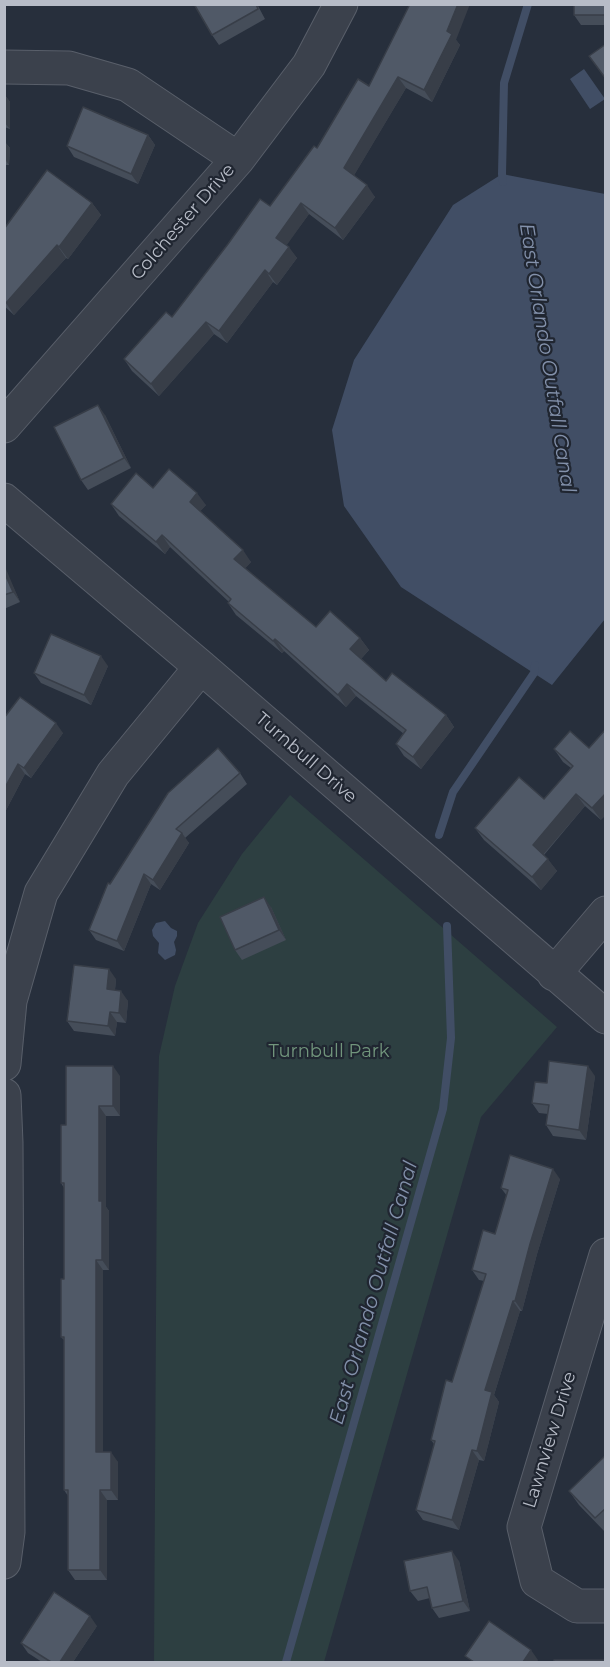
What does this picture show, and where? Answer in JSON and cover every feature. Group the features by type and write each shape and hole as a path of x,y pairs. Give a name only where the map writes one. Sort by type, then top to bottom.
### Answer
{"street":[{"name":"Colchester Drive","path":"4,426 238,159 309,65 341,4"},
{"path":"4,67 69,68 128,84 238,159"},
{"name":"Turnbull Drive","path":"4,500 201,666 606,1017"},
{"path":"4,1064 10,1001 41,893 113,774 201,666"},
{"path":"554,974 606,914"},
{"path":"4,1095 6,1547"},
{"name":"Lawnview Drive","path":"591,1606 537,1581 524,1527 606,1255"}],"green space":[{"name":"Turnbull Park","path":"290,795 557,1027 481,1117 324,1662 154,1662 159,1056 175,986 198,923 242,854"}],"water":[{"path":"584,69 605,99 590,109 570,79"},
{"path":"502,174 605,194 605,619 552,685 401,587 344,506 332,430 354,360 453,205"},
{"path":"165,921 177,931 177,936 174,942 175,955 165,960 158,953 159,943 153,936 152,930 156,923"}],"building":[{"path":"194,4 256,4 258,9 212,35"},
{"path":"410,4 458,4 447,31 452,34 424,90 398,77 344,168 367,185 335,228 301,203 276,238 289,247 269,274 265,270 219,331 206,322 151,384 124,359 166,312 172,317 260,199 270,206 314,146 317,148 358,79 369,86"},
{"path":"574,4 606,4 606,15 574,15"},
{"path":"606,44 606,79 589,56"},
{"path":"83,107 148,135 131,174 67,146"},
{"path":"47,170 92,203 59,247 57,245 6,303 4,302 4,229"},
{"path":"98,405 124,458 81,480 54,427"},
{"path":"169,469 197,493 190,502 243,550 234,559 316,627 330,611 360,638 350,649 386,681 392,673 446,715 413,757 396,744 406,730 347,684 338,695 275,639 273,641 228,603 231,599 162,535 156,542 111,504 136,473 153,488"},
{"path":"4,572 13,592 4,595"},
{"path":"51,634 101,656 84,695 34,673"},
{"path":"20,697 56,723 24,768 18,764 4,789 4,718"},
{"path":"606,729 606,793 592,808 576,794 533,845 548,859 532,877 475,828 519,777 544,799 573,766 554,749 570,731 589,748"},
{"path":"218,748 240,773 176,829 182,833 153,880 144,874 117,941 89,930 108,883 110,884 168,793"},
{"path":"264,897 279,930 235,950 220,917"},
{"path":"74,965 109,969 107,989 121,991 119,1013 110,1012 108,1026 67,1021"},
{"path":"549,1061 588,1066 579,1130 546,1125 549,1105 532,1103 535,1082 547,1083"},
{"path":"66,1066 113,1066 113,1106 99,1106 99,1201 102,1201 102,1260 96,1260 96,1452 111,1452 111,1490 100,1490 100,1570 68,1570 68,1490 64,1490 64,1337 61,1337 61,1279 64,1279 64,1183 61,1183 61,1125 66,1125"},
{"path":"510,1155 553,1169 515,1301 513,1301 485,1390 492,1392 477,1451 472,1450 452,1520 416,1510 435,1441 431,1440 446,1380 452,1382 486,1274 472,1270 483,1230 495,1234 508,1190 501,1188"},
{"path":"606,1455 606,1508 595,1518 569,1491"},
{"path":"452,1551 463,1601 432,1608 427,1587 410,1591 404,1561"},
{"path":"54,1592 90,1616 60,1662 51,1662 21,1643"},
{"path":"489,1621 531,1650 523,1662 474,1662 465,1656"},
{"path":"554,1660 606,1660 606,1662 554,1662"}],"waterway":[{"name":"East Orlando Outfall Canal","path":"503,182 504,83 528,4"},
{"name":"East Orlando Outfall Canal","path":"439,835 453,792 534,673 535,665"},
{"name":"East Orlando Outfall Canal","path":"286,1662 443,1109 451,1038 447,926"}]}
